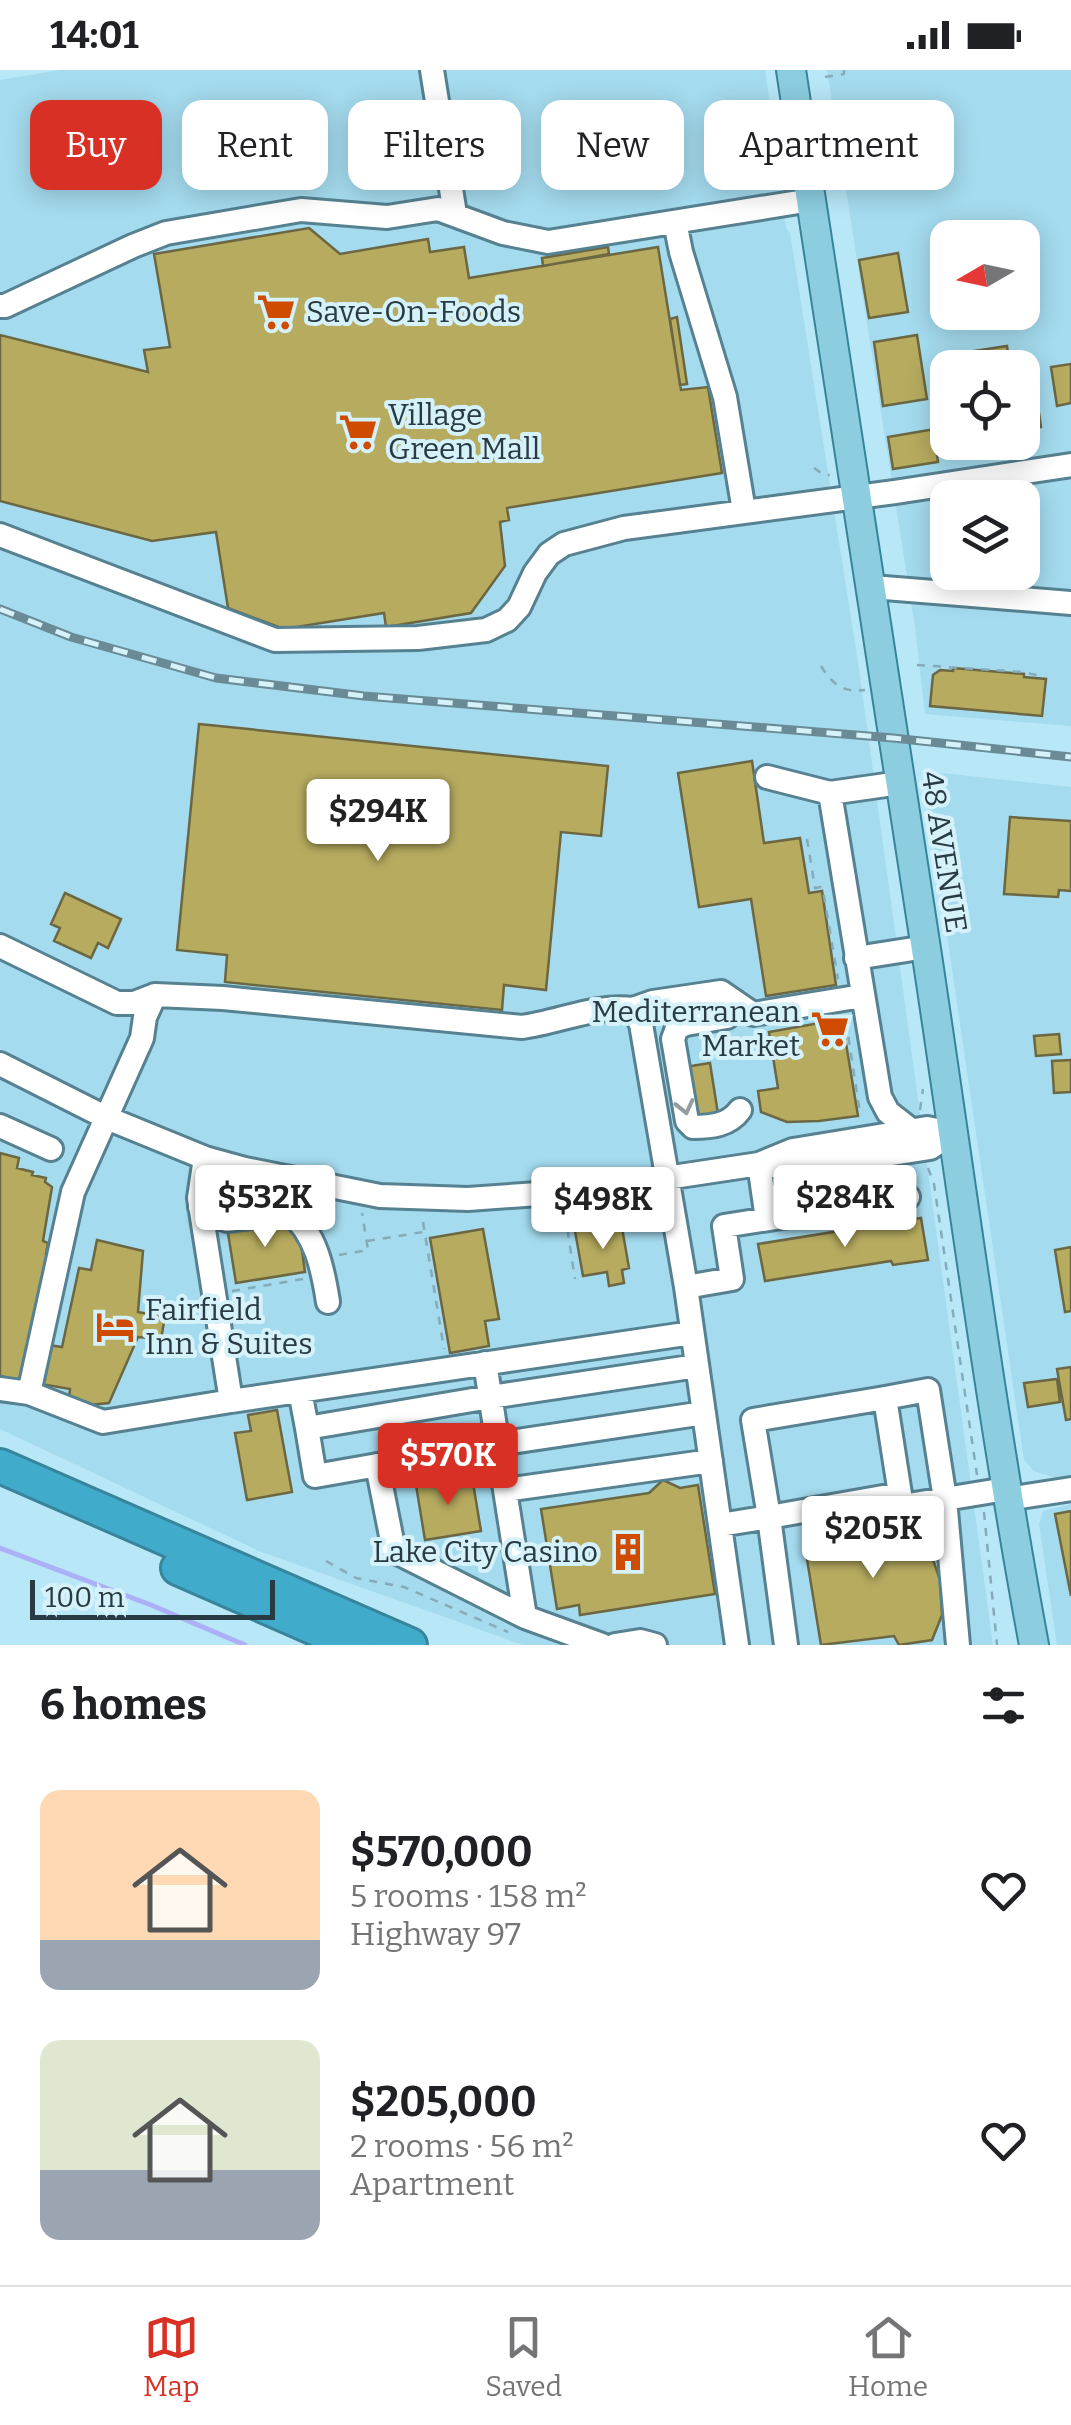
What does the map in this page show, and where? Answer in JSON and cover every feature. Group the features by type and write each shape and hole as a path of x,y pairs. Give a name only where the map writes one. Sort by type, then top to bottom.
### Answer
{"highway":[{"path":"0,1466 353,1645"},
{"path":"0,1490 410,1645"}],"main road":[{"name":"48 AVENUE","path":"790,70 926,947 998,1494 1034,1645"}],"street":[{"path":"432,70 455,214"},
{"path":"0,306 166,233 302,210 388,217 438,210 502,233 548,242 811,200"},
{"path":"675,222 680,252 725,397 744,511"},
{"path":"0,535 275,640 418,638 486,630 507,620 519,607 549,554 564,544 624,528 1071,465"},
{"path":"872,587 1071,602"},
{"path":"767,776 830,792 900,783"},
{"path":"830,792 880,1097 888,1112 911,1130"},
{"path":"0,946 118,1003 134,1003 156,994 522,1027 615,1006 633,1009 653,1002 721,992 753,1014 862,996"},
{"path":"856,958 926,947"},
{"path":"29,1392 73,1192 142,1038 145,1017 156,994"},
{"path":"633,1009 641,1024 686,1287 737,1645"},
{"path":"727,1017 686,1024 676,1028 673,1038 687,1121 693,1127 723,1123 732,1120 740,1110"},
{"path":"0,1064 107,1118 205,1158 380,1196 468,1199 580,1191 759,1164 793,1150 911,1130 927,1128 953,1133"},
{"path":"862,1138 871,1125 880,1097"},
{"path":"0,1126 51,1149"},
{"path":"759,1164 791,1168 930,1148 953,1133"},
{"path":"205,1158 200,1207 231,1401"},
{"path":"759,1164 775,1217"},
{"path":"775,1217 791,1168"},
{"path":"686,1287 732,1280 724,1226 908,1197"},
{"path":"200,1207 227,1220 289,1212 300,1220 323,1272 328,1302"},
{"path":"0,1389 29,1392 103,1422 692,1332"},
{"path":"485,1363 522,1627"},
{"path":"306,1428 697,1366"},
{"path":"300,1390 314,1476 704,1412"},
{"path":"786,1645 754,1420 928,1390 945,1498 958,1645"},
{"path":"885,1398 902,1506 945,1498 1071,1489"},
{"path":"505,1490 711,1461"},
{"path":"377,1465 394,1551 522,1627 602,1645"},
{"path":"720,1525 900,1494"},
{"path":"615,1645 640,1641 655,1645"}],"path":[{"path":"825,77 844,74 844,70"},
{"path":"814,468 830,475"},
{"path":"917,665 1042,676"},
{"path":"821,666 842,689 867,689"},
{"path":"807,838 815,888 821,886 823,890 840,985"},
{"path":"845,1014 860,1113"},
{"path":"928,1171 934,1184 998,1494 997,1645"},
{"path":"330,1256 368,1250 362,1212"},
{"path":"565,1212 575,1279"},
{"path":"423,1222 445,1357"},
{"path":"367,1241 424,1232"},
{"path":"230,1292 306,1278"},
{"path":"326,1561 356,1578 404,1587 522,1627"}],"shaded area":[{"path":"60,70 765,70 769,100 704,100 704,190 780,190 790,233 858,662 993,1645 523,1645 259,1551 0,1429 0,80"},
{"path":"827,70 1071,70 1071,726 925,714 915,627 846,190 954,190 954,100 832,100"},
{"path":"923,771 1071,787 1071,1477 1052,1477 1034,1471 1024,1460"},
{"path":"1071,1504 1071,1645 1057,1645 1039,1524 1043,1511"}],"building":[{"name":"Village Green Mall","path":"309,228 340,254 428,239 430,252 464,247 469,278 658,247 681,390 708,387 722,473 507,508 509,520 500,522 505,566 471,613 386,627 384,613 284,629 228,608 216,532 152,541 0,501 0,335 148,372 144,350 170,347 154,254"},
{"path":"608,247 609,254 543,266 542,258"},
{"path":"898,253 908,312 869,318 859,260"},
{"path":"677,317 687,384 680,385 670,319"},
{"path":"917,335 927,399 883,406 874,342"},
{"path":"1071,364 1071,403 1057,406 1051,367"},
{"path":"930,430 930,460 938,462 893,469 888,437"},
{"path":"953,668 1046,679 1042,716 930,706 933,675"},
{"path":"199,724 608,766 601,836 561,832 546,990 504,985 502,1010 225,982 227,955 177,950"},
{"path":"752,761 764,843 800,838 809,893 822,891 836,985 766,996 751,899 699,907 678,773"},
{"path":"1010,817 1071,821 1071,891 1059,890 1058,897 1004,894"},
{"path":"65,893 121,919 108,948 98,943 91,958 54,941 60,928 51,924"},
{"path":"842,1019 858,1116 787,1122 761,1112 758,1091 778,1088 769,1032"},
{"path":"1059,1034 1061,1054 1036,1056 1034,1036"},
{"path":"1071,1060 1071,1092 1054,1093 1052,1061"},
{"path":"710,1063 718,1114 693,1118 685,1067"},
{"path":"0,1153 19,1158 17,1168 46,1178 45,1182 52,1187 43,1241 48,1243 48,1255 23,1381 0,1376"},
{"path":"921,1218 928,1260 893,1265 891,1261 765,1281 758,1244"},
{"path":"280,1219 299,1229 305,1272 236,1283 227,1227"},
{"path":"621,1222 629,1268 622,1270 624,1283 609,1286 607,1272 583,1276 575,1231"},
{"path":"483,1229 499,1319 485,1321 489,1346 450,1353 430,1238"},
{"name":"Fairfield Inn & Suites","path":"97,1240 143,1251 138,1312 165,1317 161,1339 138,1337 109,1403 90,1405 69,1398 70,1389 41,1384 48,1345 62,1347 79,1268 91,1270"},
{"path":"1071,1247 1071,1311 1065,1312 1055,1250"},
{"path":"1071,1367 1071,1419 1066,1420 1057,1369"},
{"path":"1057,1379 1060,1402 1028,1407 1024,1383"},
{"path":"277,1410 292,1492 247,1500 235,1433 251,1431 248,1415"},
{"path":"472,1477 481,1531 425,1540 416,1485"},
{"name":"Lake City Casino","path":"663,1480 680,1488 698,1485 715,1594 580,1615 579,1605 557,1609 541,1509 649,1493"},
{"path":"881,1505 885,1530 911,1526 929,1548 940,1580 942,1615 932,1640 899,1645 894,1636 821,1645 804,1541 827,1536 823,1514"},
{"path":"1071,1511 1071,1596 1055,1514"}],"waterway":[{"path":"0,1548 245,1645"}],"railway":[{"path":"0,609 71,637 216,678 364,696 893,738 1071,757"}],"place":[{"name":"Save-On-Foods","path":"276,312"},
{"name":"Village Green Mall","path":"358,432"},
{"name":"Mediterranean Market","path":"830,1029"},
{"name":"Fairfield Inn & Suites","path":"115,1327"},
{"name":"Lake City Casino","path":"628,1552"}]}
